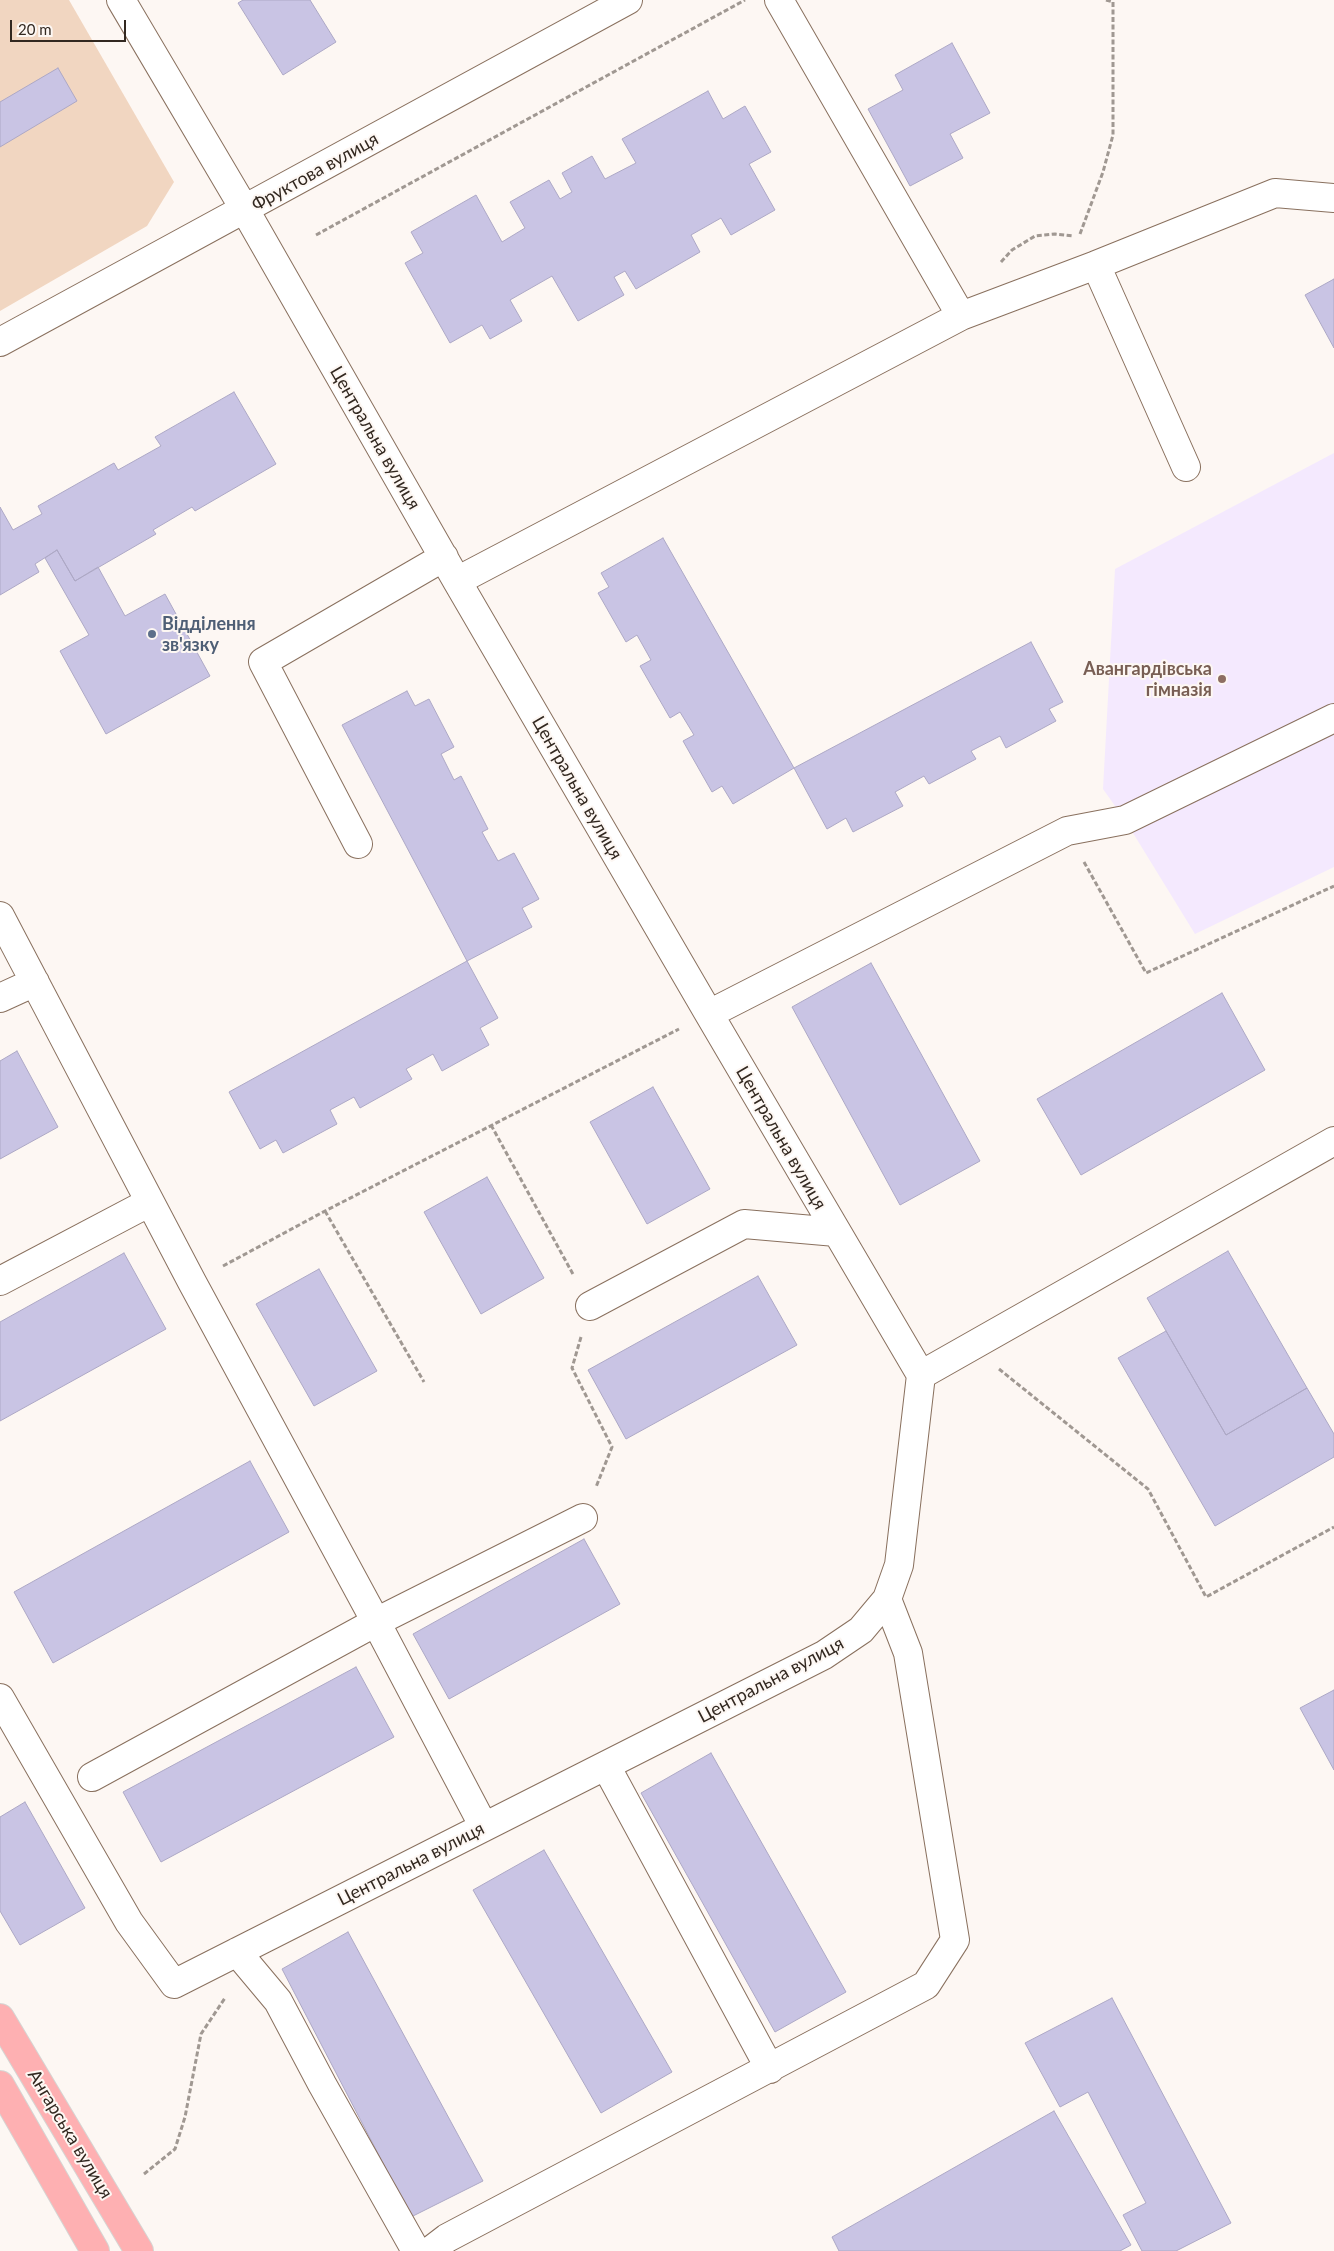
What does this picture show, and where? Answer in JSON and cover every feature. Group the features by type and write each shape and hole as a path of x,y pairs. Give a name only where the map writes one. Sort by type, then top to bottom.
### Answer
{"main road":[{"name":"Ангарська вулиця","path":"0,2018 139,2251"},
{"name":"Ангарська вулиця","path":"0,2085 95,2251"}],"street":[{"name":"Центральна вулиця","path":"0,1698 129,1922 174,1984 824,1655 861,1630 887,1599 899,1565 921,1375 457,581 245,210 121,0"},
{"name":"Фруктова вулиця","path":"0,342 628,0"},
{"path":"779,0 961,316"},
{"path":"457,581 961,316 1096,265 1275,193 1334,198"},
{"path":"1096,265 1186,467"},
{"path":"358,844 263,662 444,558"},
{"path":"709,1014 1067,831 1125,820 1334,718"},
{"path":"0,916 192,1282 376,1622 484,1827"},
{"path":"0,998 35,982"},
{"path":"921,1375 1334,1140"},
{"path":"0,1281 150,1202"},
{"path":"590,1306 744,1224 836,1232"},
{"path":"92,1777 376,1622 583,1518"},
{"path":"430,2251 447,2238 926,1985 955,1940 908,1653 887,1599"},
{"path":"606,1766 770,2069"},
{"path":"237,1952 278,2001 322,2084 416,2251"}],"path":[{"path":"316,235 745,0"},
{"path":"1096,265 1078,237 1103,172 1113,135 1112,1 1106,0"},
{"path":"1067,831 1146,973 1334,886"},
{"path":"192,1282 325,1211 709,1014"},
{"path":"492,1125 590,1306 572,1368 612,1447 583,1518"},
{"path":"325,1211 424,1382"},
{"path":"971,1347 1148,1489 1206,1597 1334,1527"},
{"path":"144,2174 175,2149 185,2117 201,2034 227,1995"}],"shaded area":[{"path":"0,0 69,0 174,182 147,226 0,311"},
{"name":"Авангардівська гімназія","path":"1334,453 1334,867 1195,934 1125,820 1103,789 1115,569"}],"building":[{"path":"243,0 310,0 336,42 283,75 238,3"},
{"path":"952,43 990,113 950,134 963,158 910,186 868,109 903,90 895,75"},
{"path":"58,68 77,101 0,147 0,102"},
{"path":"708,91 723,119 745,106 771,152 749,164 775,210 731,235 721,218 691,235 700,252 636,289 625,271 614,277 624,295 578,321 552,276 510,300 522,321 490,339 482,325 450,343 405,263 423,253 411,232 476,195 502,242 525,228 510,202 549,180 560,199 572,192 562,173 592,156 605,179 636,163 622,139"},
{"path":"1334,279 1334,348 1305,295"},
{"path":"234,392 276,464 195,511 192,507 153,530 156,534 75,581 57,550 35,564 39,572 0,595 0,507 13,530 42,514 38,506 114,463 118,470 161,446 155,437"},
{"path":"663,538 794,768 733,804 722,786 712,792 683,741 694,735 680,712 670,718 640,666 651,660 637,635 626,642 598,593 609,587 601,573"},
{"path":"57,550 75,581 98,567 125,616 165,594 210,676 106,734 60,651 89,635 45,558"},
{"path":"1031,642 1063,702 1049,709 1056,721 1006,748 1000,736 971,751 976,759 929,784 924,776 895,792 903,806 853,832 846,818 827,829 794,768"},
{"path":"407,691 415,706 429,699 454,747 441,754 454,780 461,776 488,829 482,832 498,861 514,853 539,899 522,908 532,927 467,961 342,725"},
{"path":"467,961 498,1018 480,1028 489,1045 442,1071 433,1054 406,1069 412,1079 360,1108 354,1097 330,1110 337,1124 283,1153 276,1140 260,1149 229,1092"},
{"path":"871,963 980,1161 900,1205 792,1007"},
{"path":"1222,993 1265,1070 1081,1175 1037,1099"},
{"path":"17,1051 58,1127 0,1159 0,1061"},
{"path":"653,1087 710,1189 647,1224 590,1122"},
{"path":"487,1177 544,1278 481,1314 424,1212"},
{"path":"1228,1251 1307,1388 1226,1435 1147,1298"},
{"path":"124,1253 166,1329 0,1421 0,1322"},
{"path":"319,1269 377,1371 314,1406 256,1304"},
{"path":"758,1276 797,1345 626,1439 588,1370"},
{"path":"1166,1331 1226,1435 1307,1388 1334,1434 1334,1457 1215,1526 1118,1358"},
{"path":"250,1461 289,1532 53,1663 14,1592"},
{"path":"584,1539 620,1604 449,1699 413,1634"},
{"path":"356,1667 394,1737 161,1862 123,1792"},
{"path":"1334,1690 1334,1770 1300,1708"},
{"path":"711,1753 846,1992 775,2032 641,1793"},
{"path":"25,1802 85,1908 20,1945 0,1911 0,1817"},
{"path":"544,1850 672,2072 601,2113 473,1890"},
{"path":"348,1932 483,2181 411,2217 282,1969"},
{"path":"1112,1998 1231,2223 1176,2251 1142,2251 1123,2215 1146,2203 1088,2092 1060,2107 1025,2043"},
{"path":"1054,2111 1131,2245 1120,2251 839,2251 832,2237"}],"place":[{"name":"Відділення зв'язку","path":"152,634"},
{"name":"Авангардівська гімназія","path":"1222,679"}]}
